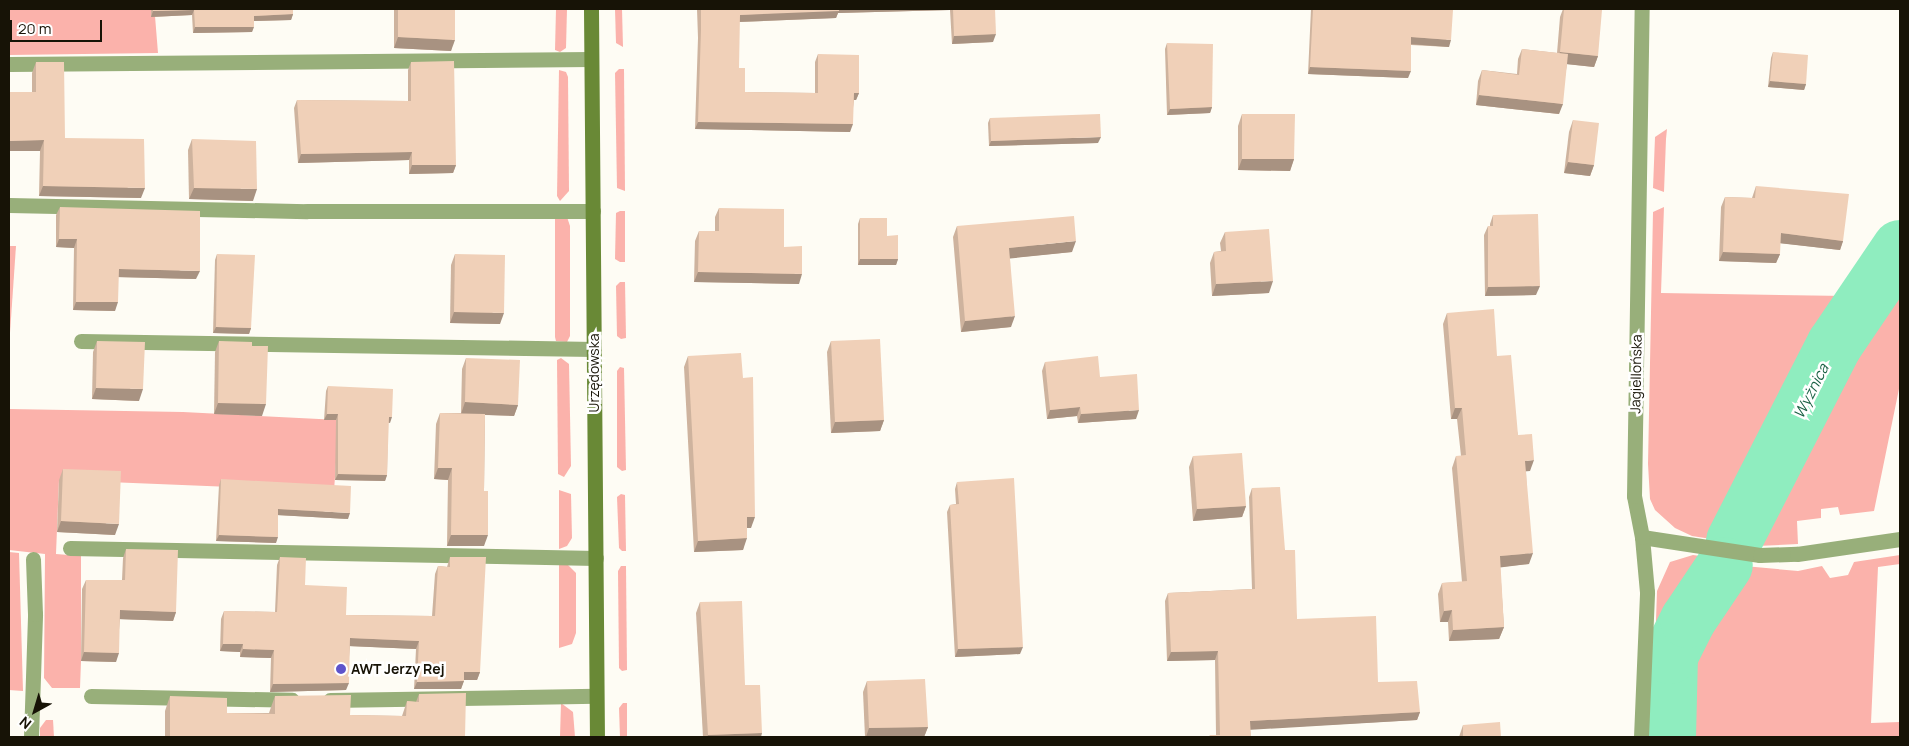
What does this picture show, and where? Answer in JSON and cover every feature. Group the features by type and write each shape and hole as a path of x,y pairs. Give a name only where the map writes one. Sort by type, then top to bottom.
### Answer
{"street":[{"name":"Urzędowska","path":"591,9 597,737"},
{"name":"Jagiellońska","path":"1641,737 1646,592 1642,537 1634,496 1642,9"},
{"path":"9,64 591,60"},
{"path":"9,205 307,211 593,211"},
{"path":"81,341 594,349"},
{"path":"1642,537 1760,555 1797,554 1900,539"},
{"path":"70,548 596,558"},
{"path":"31,737 35,614 33,559"},
{"path":"91,696 314,700 596,696"}],"shaded area":[{"path":"9,9 151,9 151,16 155,16 158,53 9,55"},
{"path":"556,9 567,9 566,48 560,52 555,50"},
{"path":"615,9 622,9 623,47 616,43"},
{"path":"619,69 624,69 625,191 617,188 615,73"},
{"path":"559,70 566,72 568,77 569,191 560,201 557,196"},
{"path":"1667,129 1664,192 1653,188 1655,137"},
{"path":"1664,207 1661,293 1846,296 1900,220 1900,384 1874,511 1840,515 1838,507 1821,509 1821,518 1797,521 1798,544 1757,546 1692,536 1675,528 1655,510 1650,499 1648,464 1653,212"},
{"path":"625,211 625,262 615,259 616,213"},
{"path":"567,217 570,226 570,336 567,342 556,341 555,337 555,218"},
{"path":"9,246 16,246 10,333 9,333"},
{"path":"620,282 625,282 626,338 621,339 617,336 616,286"},
{"path":"561,358 569,364 571,466 564,477 558,474 557,360"},
{"path":"620,367 624,368 626,470 622,471 617,467 617,371"},
{"path":"9,409 183,412 339,420 334,491 59,480 56,554 81,556 81,661 80,688 52,688 44,678 45,554 9,550"},
{"path":"559,490 571,494 572,538 567,546 559,549"},
{"path":"621,494 625,495 626,551 622,551 619,548 617,497"},
{"path":"9,552 19,553 23,691 9,690"},
{"path":"1693,555 1715,558 1663,657 1662,737 1652,737 1657,591 1670,562"},
{"path":"1900,555 1900,564 1878,567 1871,723 1900,722 1900,737 1675,737 1675,664 1690,627 1733,565 1798,571 1822,566 1830,578 1848,575 1854,562"},
{"path":"567,564 576,573 576,633 572,644 559,648 559,565"},
{"path":"621,566 626,566 627,670 622,671 619,668 618,571"},
{"path":"561,703 573,712 575,737 560,737"},
{"path":"623,703 627,703 627,737 620,737 619,708"},
{"path":"46,720 53,720 54,737 40,737 40,728"}],"building":[{"path":"153,9 293,9 293,14 254,16 254,27 195,27 194,10 153,11"},
{"path":"398,9 455,9 455,40 398,37"},
{"path":"701,9 839,9 839,11 740,15 739,68 745,68 745,92 818,93 818,54 859,55 859,93 854,93 853,124 698,122"},
{"path":"953,9 995,9 996,34 954,36"},
{"path":"1313,9 1453,10 1451,40 1411,37 1411,71 1310,67"},
{"path":"1564,9 1602,10 1598,56 1560,52"},
{"path":"1167,43 1213,44 1212,107 1170,109"},
{"path":"1522,49 1568,54 1563,104 1479,95 1482,70 1519,75"},
{"path":"1773,52 1808,55 1806,84 1770,81"},
{"path":"454,61 456,165 412,165 412,152 301,154 297,100 411,101 411,62"},
{"path":"36,62 64,62 65,138 144,139 145,188 43,186 44,140 9,141 9,92 36,92"},
{"path":"1100,114 1101,137 991,141 990,118"},
{"path":"1242,114 1295,114 1294,159 1242,159"},
{"path":"1573,120 1599,123 1594,165 1568,162"},
{"path":"192,139 256,141 257,189 194,188"},
{"path":"1756,186 1849,194 1843,241 1781,233 1780,254 1723,252 1725,197 1755,198"},
{"path":"60,207 200,211 200,271 119,269 118,302 76,302 77,239 59,239"},
{"path":"719,208 784,209 784,247 802,246 802,274 698,272 699,231 719,231"},
{"path":"1538,214 1540,286 1488,287 1488,226 1493,226 1493,215"},
{"path":"1074,216 1076,241 1009,248 1015,316 965,321 957,226"},
{"path":"860,218 887,218 887,236 898,235 898,259 860,259"},
{"path":"1269,229 1273,281 1216,284 1214,252 1226,251 1225,232"},
{"path":"217,254 255,255 251,328 216,327"},
{"path":"455,254 505,255 504,313 454,312"},
{"path":"1494,309 1497,356 1511,355 1518,435 1532,434 1534,460 1525,461 1533,553 1500,556 1504,627 1453,630 1452,610 1444,611 1442,583 1467,581 1456,456 1466,455 1462,408 1455,408 1447,313"},
{"path":"880,339 884,420 835,422 831,341"},
{"path":"97,341 145,342 143,389 96,388"},
{"path":"219,341 252,342 252,346 268,346 266,404 218,403"},
{"path":"741,353 743,378 753,377 755,517 747,517 747,538 698,541 688,356"},
{"path":"1098,356 1100,377 1137,374 1139,410 1081,414 1080,407 1050,410 1045,362"},
{"path":"466,358 520,360 518,405 465,402"},
{"path":"328,386 393,389 392,417 389,417 387,475 338,474 338,414 327,414"},
{"path":"440,413 485,414 484,491 488,491 488,535 451,535 452,468 438,468"},
{"path":"1242,453 1246,506 1197,509 1193,456"},
{"path":"63,469 121,471 119,524 61,521"},
{"path":"1014,478 1023,647 958,649 950,505 959,504 957,482"},
{"path":"221,479 351,486 350,513 278,509 278,537 219,535"},
{"path":"1280,487 1285,550 1295,550 1297,619 1376,616 1378,682 1417,681 1420,712 1250,721 1251,737 1210,737 1210,735 1220,735 1218,651 1171,652 1168,593 1255,589 1252,488"},
{"path":"126,549 178,550 176,612 120,610 119,653 84,652 86,580 125,580"},
{"path":"280,557 306,558 305,585 347,587 346,615 435,616 438,566 450,567 450,557 486,557 480,672 464,672 464,681 417,682 419,641 350,638 349,683 273,684 274,650 243,649 243,644 223,644 224,611 277,612"},
{"path":"742,601 745,685 760,685 762,733 708,735 700,602"},
{"path":"925,679 928,727 869,728 867,681"},
{"path":"466,693 465,737 170,737 170,696 227,698 227,713 275,714 275,696 351,695 350,715 406,716 407,701 419,702 419,694"},
{"path":"1500,722 1501,737 1463,737 1463,725"}],"waterway":[{"name":"Wyżnica","path":"1734,541 1835,344 1900,248"},
{"name":"Wyżnica","path":"1668,737 1670,656 1688,620 1725,565"}],"place":[{"name":"AWT Jerzy Rej","path":"341,669"}]}
